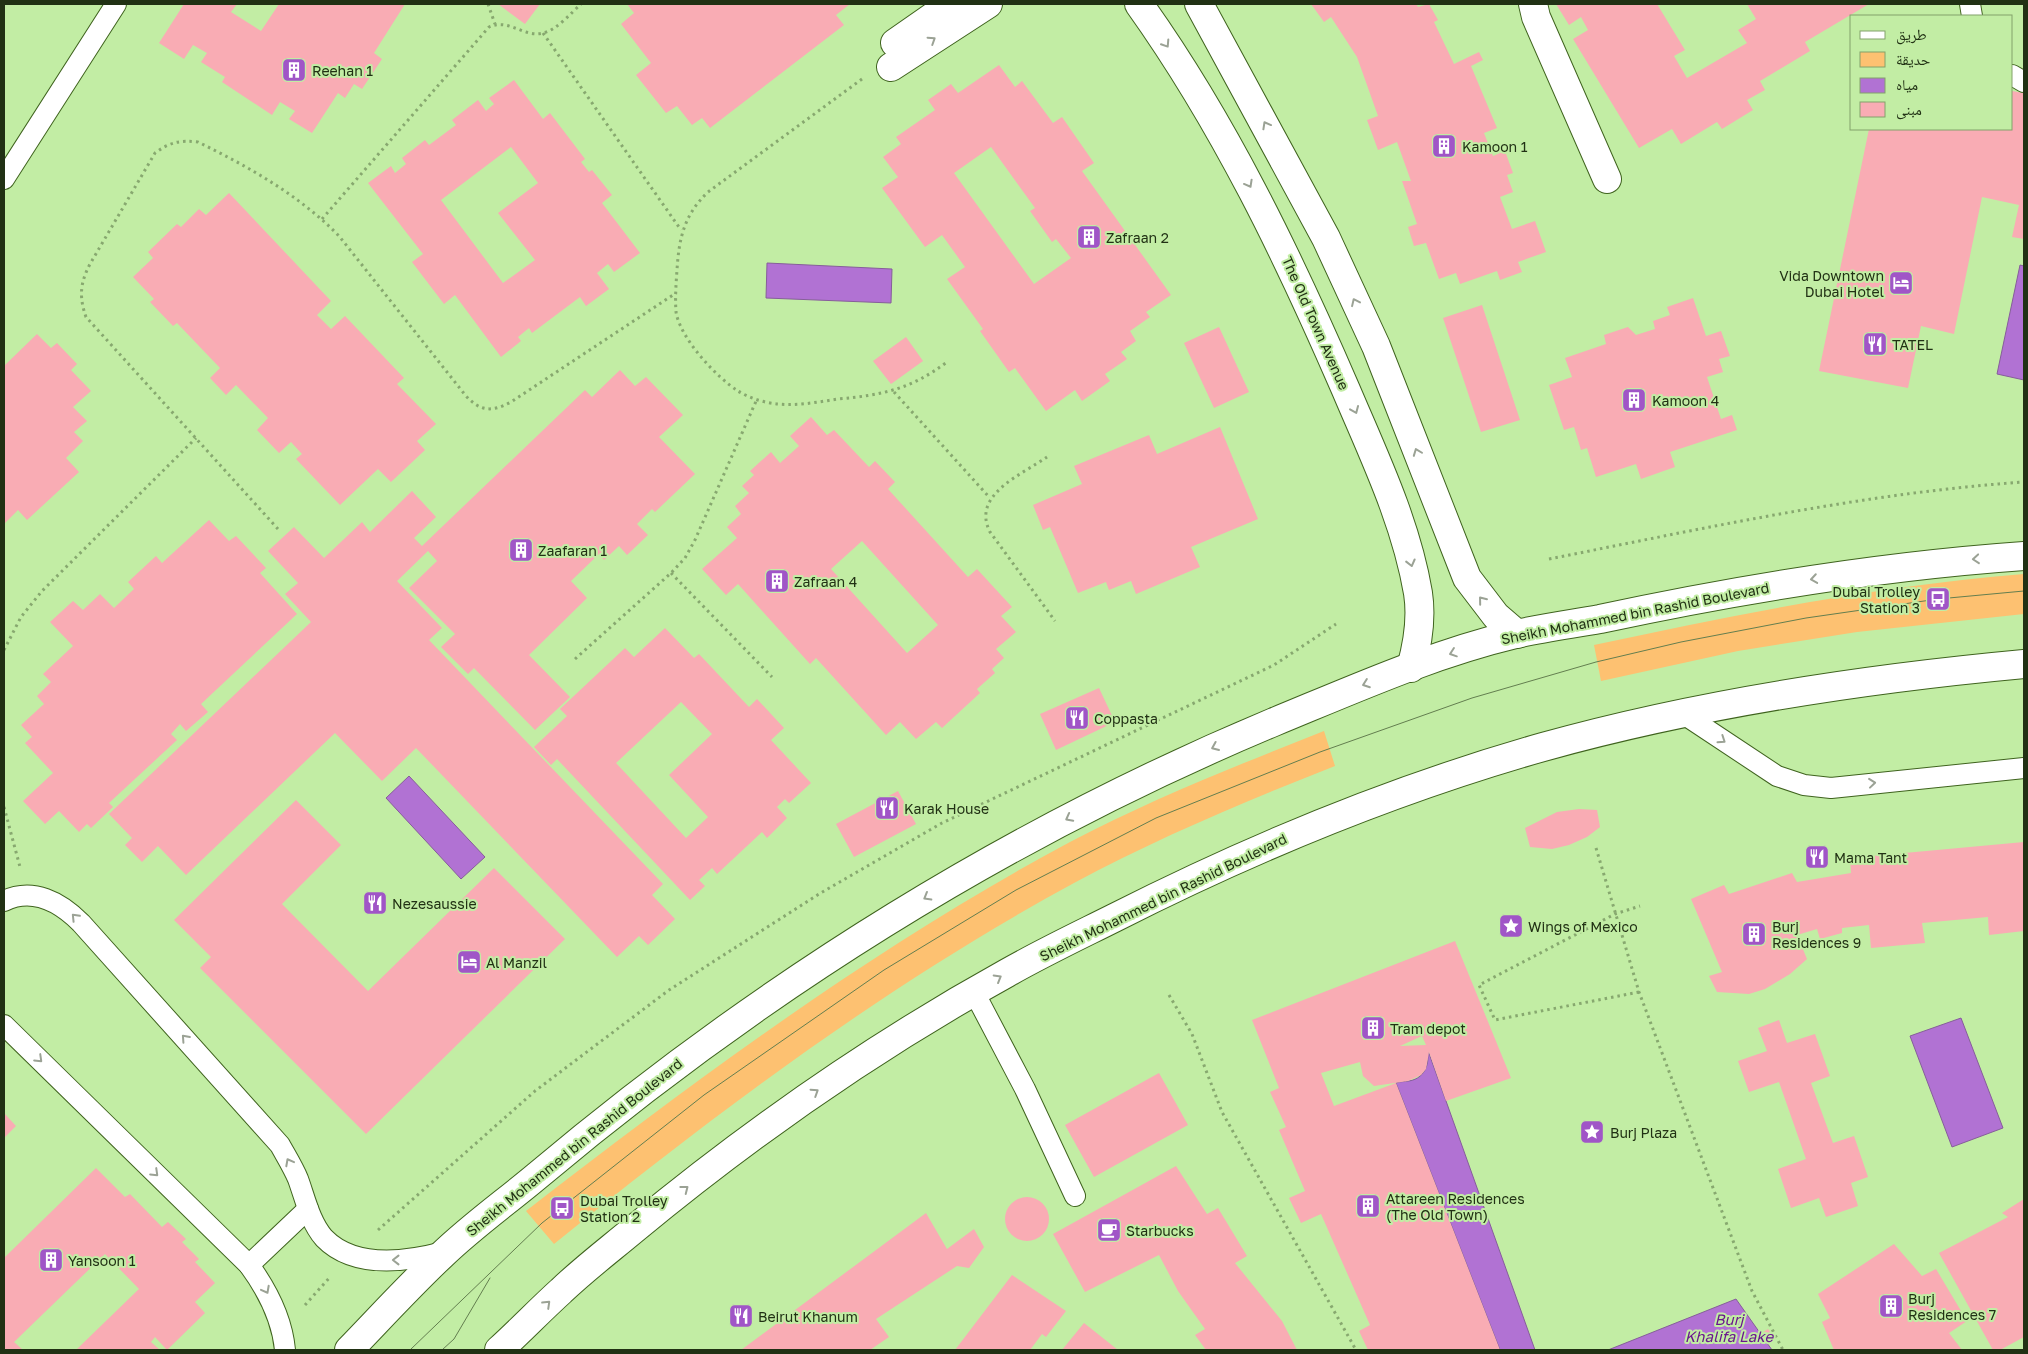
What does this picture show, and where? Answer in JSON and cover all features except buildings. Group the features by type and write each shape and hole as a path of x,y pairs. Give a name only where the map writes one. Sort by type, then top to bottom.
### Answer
{"main road":[{"path":"951,4 886,59 988,4"},
{"name":"The Old Town Avenue","path":"1139,4 1221,132 1282,248 1376,459 1400,526 1418,594 1419,641 1411,668"},
{"path":"1199,4 1270,132 1330,247 1376,346 1467,578 1496,616 1517,634"},
{"path":"1533,4 1536,17 1608,179"},
{"name":"Sheikh Mohammed bin Rashid Boulevard","path":"349,1350 444,1252 604,1119 691,1054 796,979 896,915 998,856 1103,800 1184,762 1350,690 1517,634 1750,589 1868,571 2024,556"},
{"name":"Sheikh Mohammed bin Rashid Boulevard","path":"499,1350 520,1338 562,1290 658,1209 810,1095 1009,972 1214,869 1299,831 1475,767 1544,747 1682,712 1801,690 1916,674 2024,664"}],"lane":[{"path":"4,179 116,4"},
{"path":"2013,76 2024,82"},
{"path":"1682,712 1777,776 1804,785 1831,788 2024,768"},
{"path":"4,900 31,895 50,899 68,909 280,1145 297,1178 308,1209 324,1238 350,1256 414,1260 444,1252"},
{"path":"974,992 1025,1089 1075,1196"},
{"path":"4,1025 249,1265 266,1288 277,1315 285,1350"},
{"path":"249,1265 308,1209"}],"path":[{"path":"488,4 495,24"},
{"path":"322,219 485,31 495,24 503,23 529,32 543,33 581,4"},
{"path":"543,33 681,230"},
{"path":"865,77 708,192 696,203 681,230 676,313 682,330 693,346 723,378 739,392 777,404 797,404 894,392 931,374 947,362"},
{"path":"278,529 86,317 80,291 84,276 156,153 168,144 182,140 198,142 260,176 302,203 322,219 345,244 466,396 475,405 487,409 500,408 511,402 676,293"},
{"path":"894,392 990,498"},
{"path":"575,659 671,573 685,558 696,540 757,399"},
{"path":"4,650 21,617 42,591 196,438"},
{"path":"1047,457 990,498 984,515 990,532 1055,621"},
{"path":"1549,559 1806,509 2024,482"},
{"path":"671,573 772,677"},
{"path":"450,1164 535,1091 669,990 819,894 942,823 1274,665 1336,624"},
{"path":"4,807 18,860 31,895"},
{"path":"1596,848 1639,992 1752,1291 1784,1350"},
{"path":"1639,992 1495,1020 1479,985 1615,914 1640,906"},
{"path":"1169,995 1192,1034 1222,1112 1356,1350"}],"green space":[{"path":"2024,574 2024,614 1857,632 1738,651 1601,681 1594,645 1808,602 1970,579"},
{"path":"1324,731 1335,766 1203,821 1106,866 1005,922 937,963 742,1098 554,1244 526,1211 657,1111 790,1015 858,969 998,882 1070,842 1132,811"}],"water":[{"path":"767,263 892,269 891,303 766,298"},
{"path":"2020,265 2024,266 2024,380 1997,374"},
{"path":"409,776 485,857 461,879 386,798"},
{"path":"1961,1018 2003,1128 1952,1147 1910,1036"},
{"path":"1426,1045 1535,1350 1500,1350 1396,1083 1415,1079 1424,1072 1428,1062"},
{"name":"Burj Khalifa Lake","path":"1736,1299 1772,1350 1608,1350"}],"tram line":[{"path":"410,1350 542,1223 704,1095 884,970 1016,890 1156,818 1320,752 1472,698 1596,662 1681,642 1806,618 1938,599 2024,591"},
{"path":"442,1350 454,1339 490,1278"}],"place":[{"name":"Reehan 1","path":"294,70"},
{"name":"Kamoon 1","path":"1444,146"},
{"name":"Zafraan 2","path":"1089,237"},
{"name":"Vida Downtown Dubai Hotel","path":"1901,283"},
{"name":"TATEL","path":"1875,344"},
{"name":"Kamoon 4","path":"1634,400"},
{"name":"Zaafaran 1","path":"521,550"},
{"name":"Zafraan 4","path":"777,581"},
{"name":"Dubai Trolley Station 3","path":"1938,599"},
{"name":"Coppasta","path":"1077,718"},
{"name":"Karak House","path":"887,808"},
{"name":"Mama Tant","path":"1817,857"},
{"name":"Nezesaussie","path":"375,903"},
{"name":"Wings of Mexico","path":"1511,926"},
{"name":"Burj Residences 9","path":"1754,934"},
{"name":"Al Manzil","path":"469,962"},
{"name":"Tram depot","path":"1373,1028"},
{"name":"Burj Plaza","path":"1592,1132"},
{"name":"Attareen Residences (The Old Town)","path":"1368,1206"},
{"name":"Dubai Trolley Station 2","path":"562,1208"},
{"name":"Starbucks","path":"1109,1230"},
{"name":"Yansoon 1","path":"51,1260"},
{"name":"Burj Residences 7","path":"1891,1306"},
{"name":"Beirut Khanum","path":"741,1316"}]}
